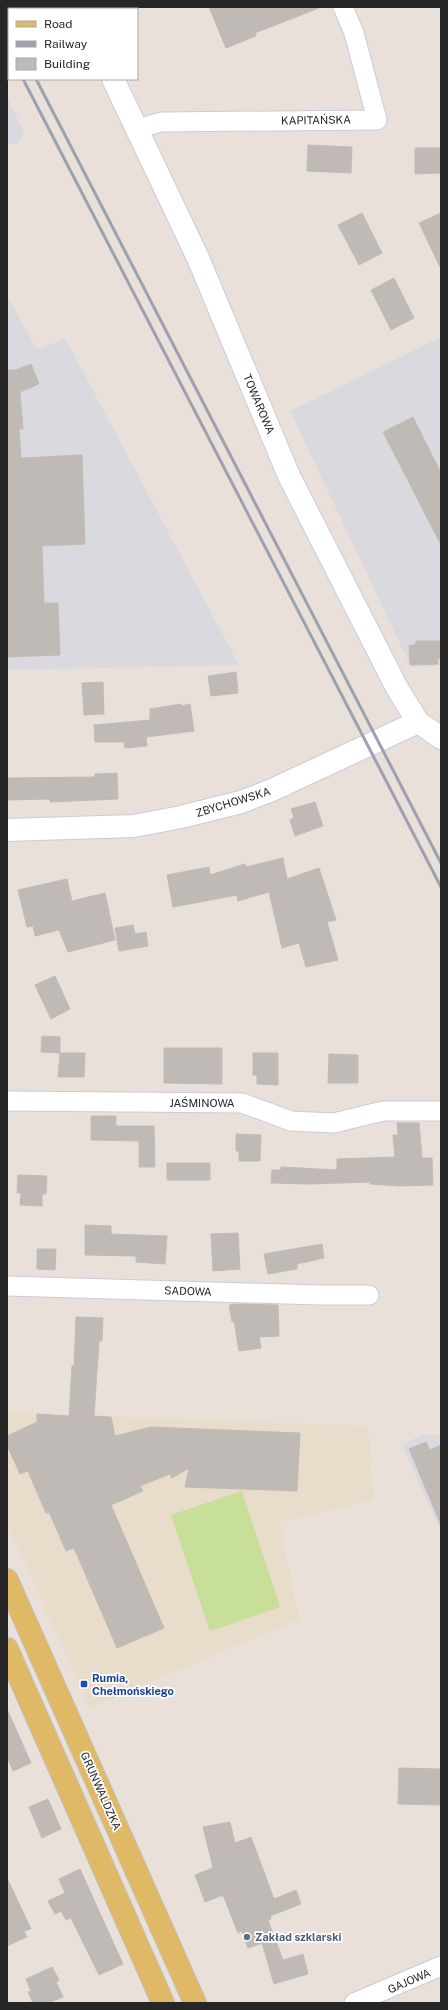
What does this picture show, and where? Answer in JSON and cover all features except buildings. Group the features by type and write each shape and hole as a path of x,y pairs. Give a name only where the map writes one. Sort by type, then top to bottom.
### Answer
{"main road":[{"name":"GRUNWALDZKA","path":"7,1580 195,2003"},
{"path":"7,1649 163,2003"}],"street":[{"name":"KAPITAŃSKA","path":"137,129 161,122 377,120 354,33 343,7"},
{"name":"TOWAROWA","path":"113,80 198,258 289,476 397,688 418,722"},
{"path":"418,722 441,738"},
{"name":"ZBYCHOWSKA","path":"7,830 134,826 181,817 241,802 272,790 418,722"},
{"name":"JAŚMINOWA","path":"7,1101 242,1103 291,1121 334,1123 383,1111 441,1111"},
{"name":"SADOWA","path":"7,1286 320,1295 369,1295"},
{"name":"GAJOWA","path":"365,2001 441,1966"}],"shaded area":[{"path":"7,97 24,132 18,144 7,144"},
{"path":"7,295 37,350 65,338 239,665 7,670"},
{"path":"441,337 441,666 411,667 290,411"},
{"path":"7,1413 368,1426 374,1500 279,1522 299,1619 90,1708 7,1523"},
{"path":"421,1435 441,1435 441,1532 402,1445"}],"green space":[{"path":"242,1491 280,1607 210,1631 171,1515"}],"railway":[{"path":"24,80 441,887"},
{"path":"37,80 441,863"}],"place":[{"name":"Rumia, Chełmońskiego","path":"84,1684"},
{"name":"Zakład szklarski","path":"247,1937"}]}
